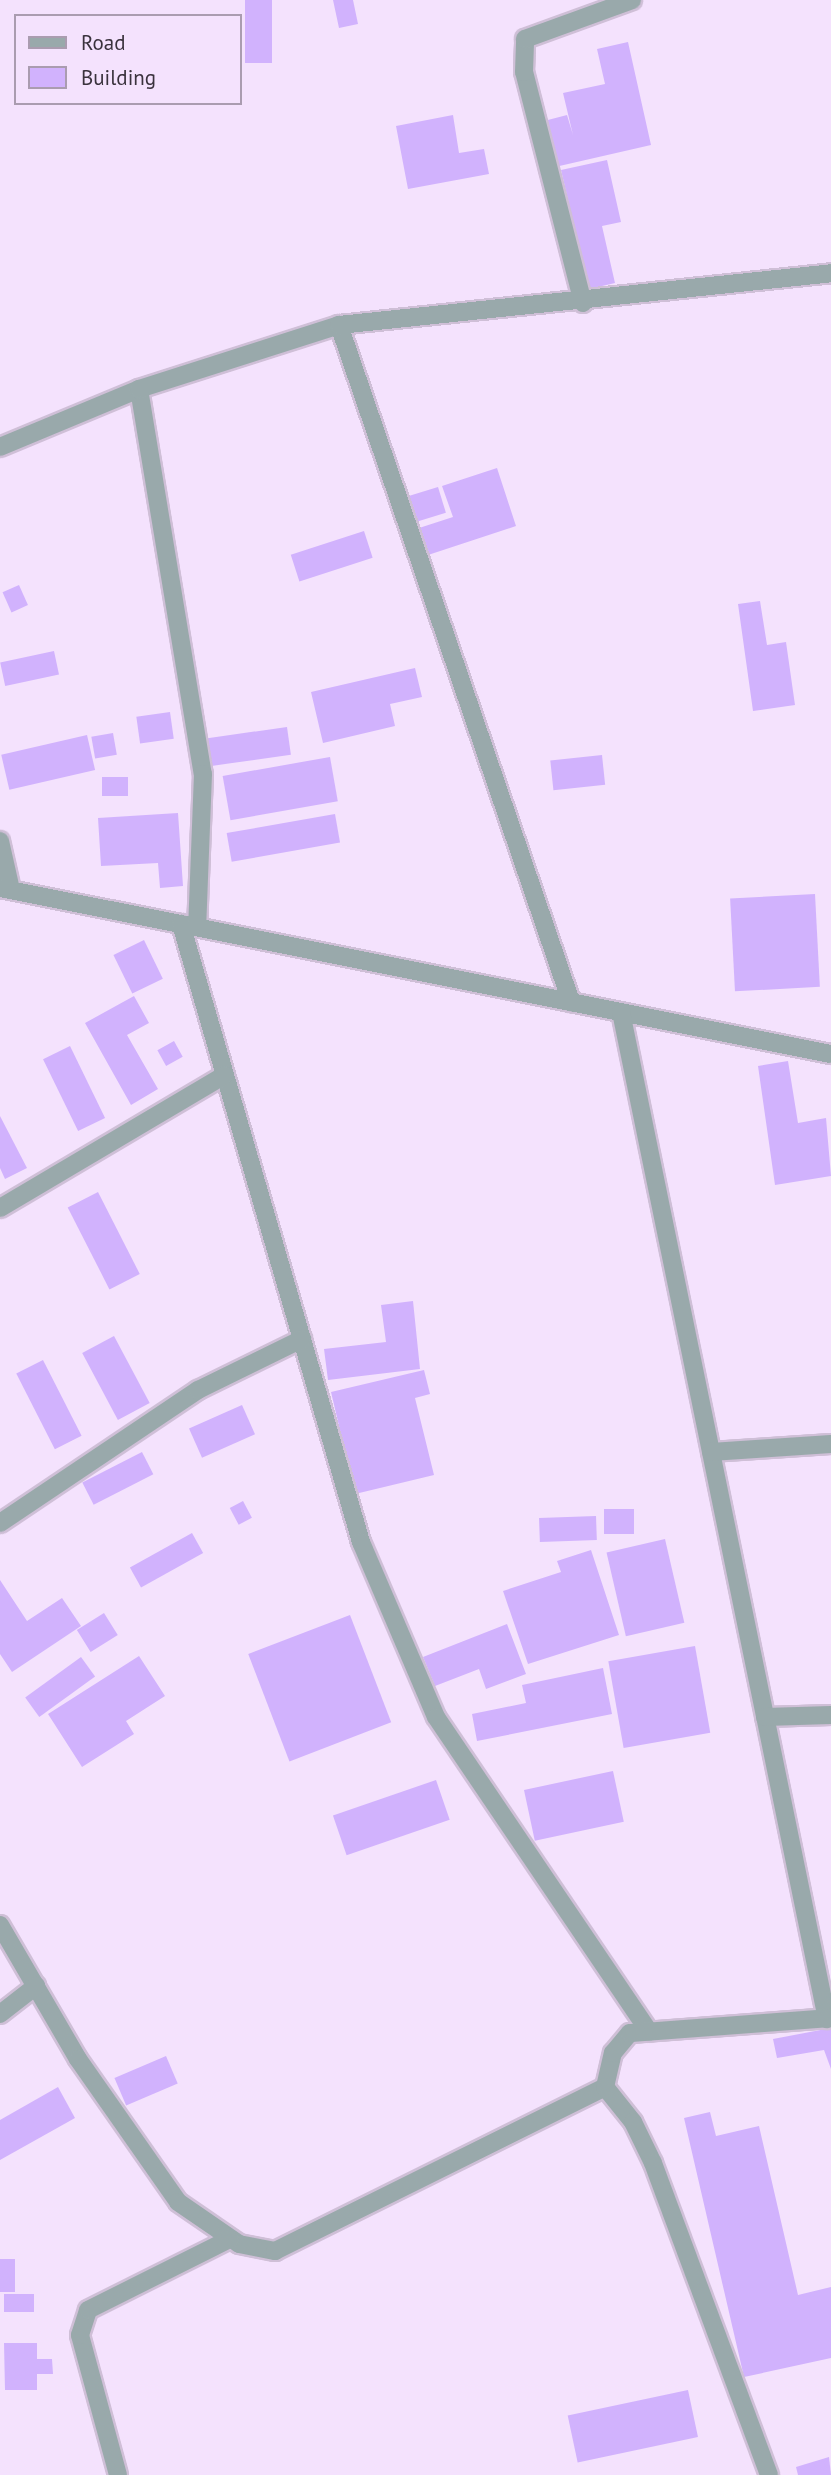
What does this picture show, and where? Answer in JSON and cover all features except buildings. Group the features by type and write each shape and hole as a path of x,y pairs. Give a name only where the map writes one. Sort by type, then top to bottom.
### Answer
{"street":[{"path":"583,303 524,72 525,39 632,0"},
{"path":"0,447 139,389 339,325 583,303 831,273"},
{"path":"339,325 570,1002"},
{"path":"139,389 202,774 189,926 225,1076 361,1542 436,1717 649,2032"},
{"path":"0,841 5,889 831,1054"},
{"path":"621,1012 829,2018 649,2032 620,2040 605,2069 605,2087 633,2122 653,2163 769,2475"},
{"path":"0,1208 225,1076"},
{"path":"0,1522 198,1390 302,1339"},
{"path":"711,1452 831,1444"},
{"path":"765,1717 831,1715"},
{"path":"0,1924 36,1986 178,2202 230,2239 275,2251 605,2087"},
{"path":"0,2014 36,1986"},
{"path":"118,2475 80,2334 88,2310 230,2239"}]}
